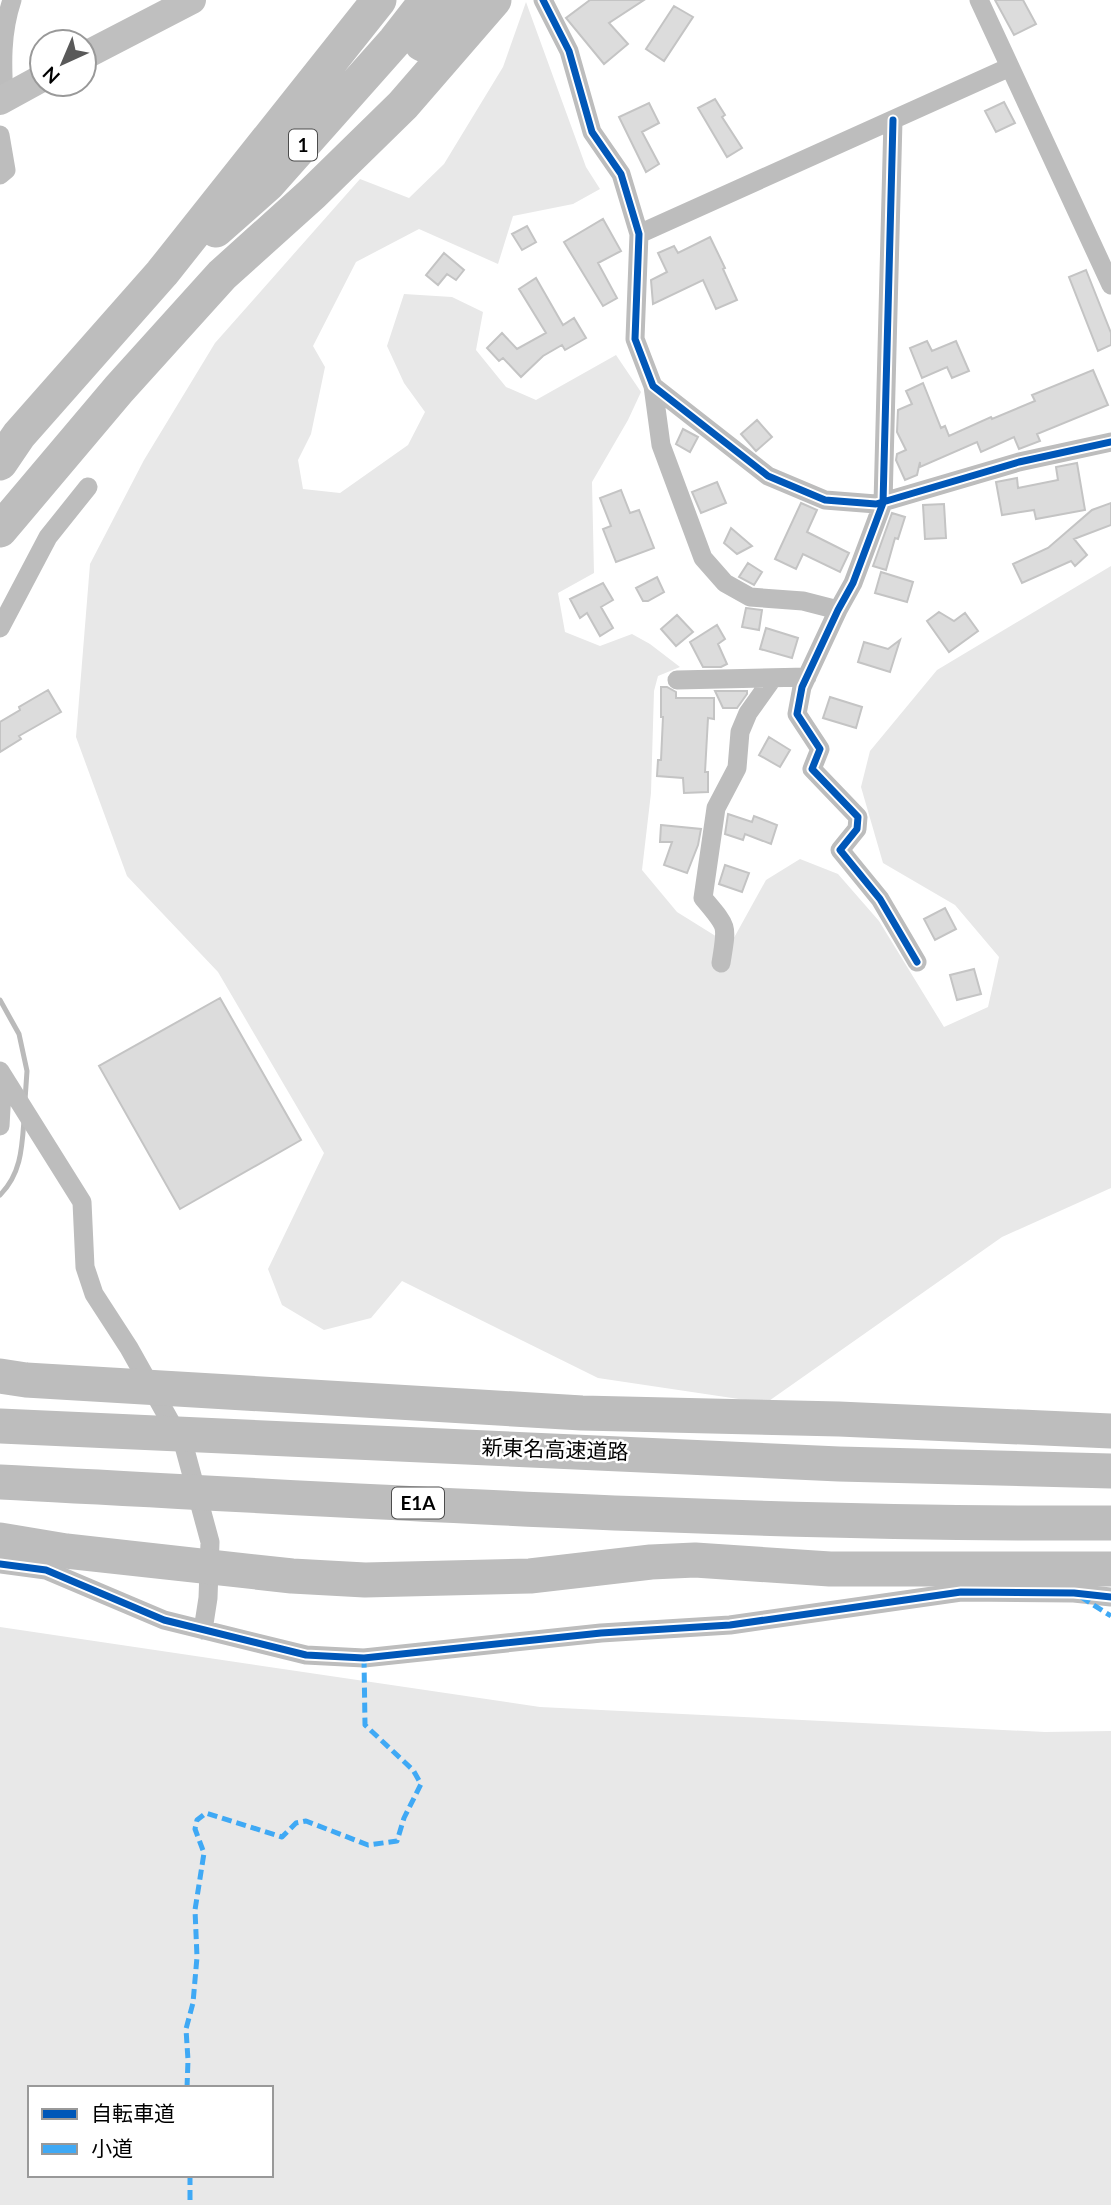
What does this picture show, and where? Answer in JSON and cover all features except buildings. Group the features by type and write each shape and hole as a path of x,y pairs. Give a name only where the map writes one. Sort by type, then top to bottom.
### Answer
{"highway":[{"path":"0,463 19,435 162,274 379,0"},
{"name":"1","path":"162,274 239,212 268,184 428,0"},
{"path":"0,530 119,389 412,56 456,0"},
{"path":"222,275 312,194 404,105 494,0"},
{"path":"0,1376 26,1380 582,1413 839,1419 1111,1431"},
{"name":"新東名高速道路","path":"0,1426 839,1464 1111,1471"},
{"name":"E1A","path":"0,1482 660,1516 1111,1523"},
{"path":"0,1540 278,1575 365,1580 530,1576 651,1562 695,1560 831,1569 1111,1569"}],"main road":[{"path":"98,50 192,0"},
{"path":"2,100 28,86"}],"street":[{"path":"2,100 1,53 5,20 12,0"},
{"path":"543,0 569,51 592,132 621,174 639,234 635,339 653,386 661,445 703,558 725,583 750,597 803,601 838,610"},
{"path":"979,0 1111,285"},
{"path":"639,234 1010,67"},
{"path":"893,120 883,503 853,583 802,687 797,714 820,748 812,769 858,817 857,829 840,850 880,898 917,962"},
{"path":"0,135 6,170 0,175"},
{"path":"653,386 768,476 825,500 876,505 1019,462 1111,442"},
{"path":"0,628 48,537 88,487"},
{"path":"677,680 807,677"},
{"path":"721,963 726,930 724,923 703,898 716,808 737,768 740,732 748,713 773,678"},
{"path":"0,1071 82,1202 85,1267 94,1294 184,1446 210,1542 208,1598 203,1630"},
{"path":"0,1082 0,1126"},
{"path":"0,1564 9,1563 46,1570 164,1620 306,1655 364,1658 601,1633 730,1625 961,1592 1074,1593 1111,1597"}],"shaded area":[{"path":"526,2 586,167 600,189 573,204 513,216 498,264 419,229 356,262 313,346 325,367 311,434 298,460 303,489 340,493 408,445 425,412 404,383 387,346 404,294 452,297 483,312 476,350 506,387 536,400 616,355 641,392 592,482 594,573 558,593 565,632 600,646 632,634 680,667 658,676 654,691 651,793 642,870 677,912 730,945 766,880 800,859 838,874 879,921 944,1027 988,1007 999,957 955,905 883,863 861,787 870,751 937,670 1111,566 1111,1188 1002,1237 766,1403 598,1378 402,1281 371,1318 324,1330 282,1305 268,1269 324,1153 218,972 127,876 76,737 90,564 144,460 215,343 360,179 409,198 444,164 503,67"},
{"path":"0,1627 540,1707 1045,1732 1111,1731 1111,2205 0,2205"}],"waterway":[{"path":"0,1000 19,1034 27,1071 25,1100"},
{"path":"0,1195 16,1169 24,1120"}],"marked path":[{"path":"1081,1597 1111,1616"},
{"path":"187,2086 186,2029 193,2003 197,1957 195,1910 204,1853 195,1829 197,1820 206,1813 282,1837 296,1823 306,1821 368,1845 397,1841 404,1818 421,1784 413,1770 365,1725 364,1658"},
{"path":"190,2177 190,2205"}],"cycle path":[{"path":"543,0 569,51 592,132 621,174 639,234 635,339 653,386 768,476 825,500 876,504 1019,462 1111,442"},
{"path":"893,120 883,503 853,583 802,687 797,714 820,749 812,769 858,817 857,829 840,850 880,899 917,962"},
{"path":"0,1564 46,1570 164,1620 306,1655 364,1658 601,1633 730,1625 961,1592 1074,1593 1111,1597"}]}
